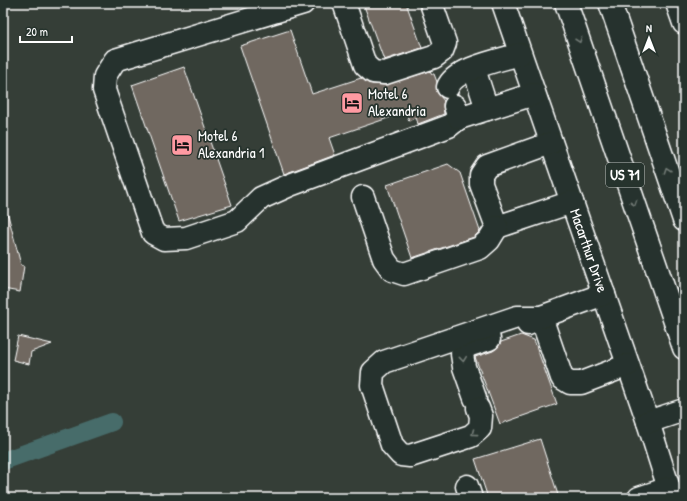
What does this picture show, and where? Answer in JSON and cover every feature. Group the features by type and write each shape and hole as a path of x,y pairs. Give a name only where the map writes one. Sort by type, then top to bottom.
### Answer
{"main road":[{"path":"302,3 115,60 105,76 104,90 153,233 164,239 186,238 237,221 261,198 290,185 449,126 454,104 451,80 456,76 474,68 520,54"},
{"path":"344,3 365,65 373,72 385,73 434,57 442,51 445,43 432,3"},
{"name":"Macarthur Drive","path":"503,3 648,422 670,493"},
{"name":"US 71","path":"566,3 684,348"},
{"name":"US 71","path":"610,3 684,220"},
{"path":"677,3 684,23"},
{"path":"474,68 487,109"},
{"path":"454,104 487,109 534,94"},
{"path":"497,227 481,184 481,175 487,166 551,143"},
{"path":"363,197 384,259 392,270 404,274 480,248 489,240 497,227 572,202"},
{"path":"541,316 517,317 384,362 373,372 372,385 392,445 401,455 410,456 449,444 471,436 480,428 481,416 464,366 462,354 467,346 519,328 541,316 604,294"},
{"path":"541,316 562,378 570,384 581,383 628,365"},
{"path":"648,422 684,410"},
{"path":"639,498 670,493"}],"building":[{"path":"363,3 406,3 422,48 384,60"},
{"name":"Motel 6 Alexandria","path":"290,30 312,94 361,78 372,84 384,85 430,71 434,74 437,82 437,92 444,101 444,114 418,124 416,117 409,121 406,112 329,138 335,155 284,174 240,46"},
{"name":"Motel 6 Alexandria 1","path":"184,67 232,205 179,221 132,85"},
{"path":"448,164 460,173 480,231 474,237 412,258 387,185"},
{"path":"8,215 21,265 24,266 20,292 3,289 3,216"},
{"path":"521,335 534,340 557,404 500,424 475,357 493,351 501,342"},
{"path":"18,336 52,344 31,352 29,364 13,360"},
{"path":"540,439 559,498 488,498 475,459"}],"waterway":[{"path":"3,461 112,422"}],"place":[{"name":"Motel 6 Alexandria","path":"352,103"},
{"name":"Motel 6 Alexandria 1","path":"182,145"}]}
